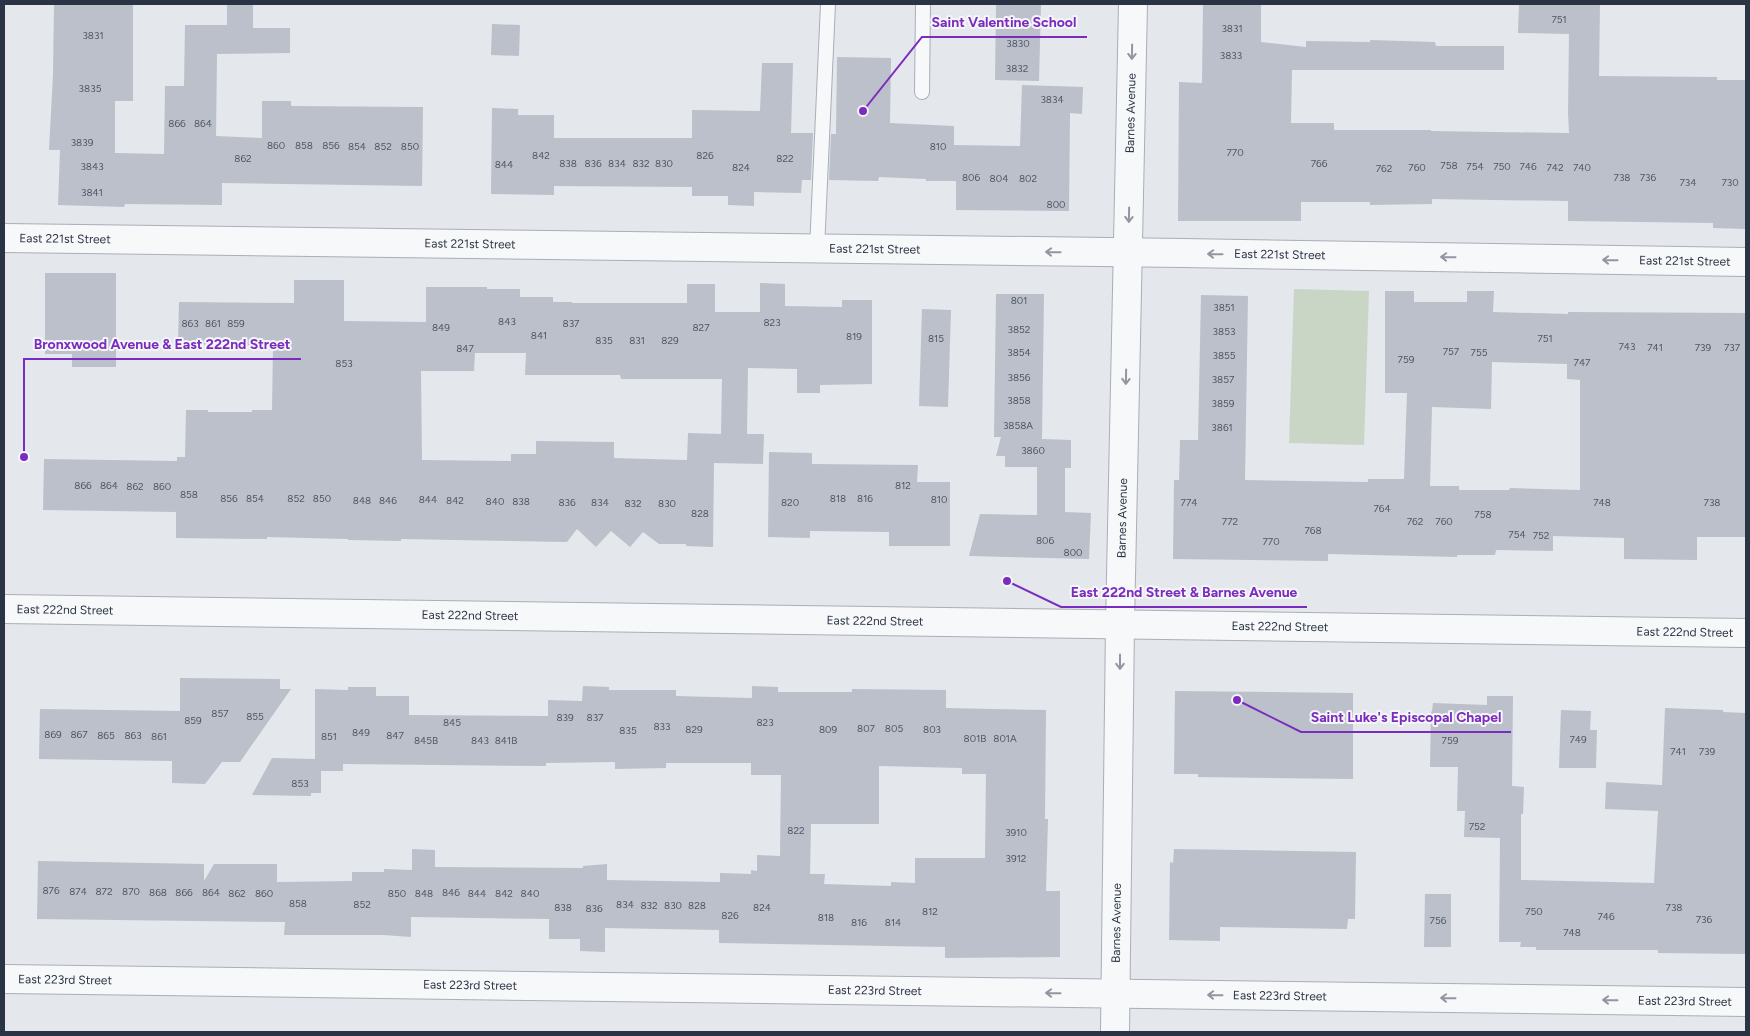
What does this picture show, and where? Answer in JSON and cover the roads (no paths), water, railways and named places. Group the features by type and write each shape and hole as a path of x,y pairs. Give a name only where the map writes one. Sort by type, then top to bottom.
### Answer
{"street":[{"name":"Barnes Avenue","path":"1115,1032 1120,624 1133,4"},
{"name":"East 221st Street","path":"4,238 1746,262"},
{"name":"East 222nd Street","path":"4,609 1746,633"},
{"name":"East 223rd Street","path":"4,979 1746,1002"}],"lane":[{"path":"817,249 828,4"},
{"path":"922,92 923,4"}],"place":[{"name":"Saint Valentine School","path":"863,111"},
{"name":"Bronxwood Avenue & East 222nd Street","path":"24,457"},
{"name":"East 222nd Street & Barnes Avenue","path":"1007,581"},
{"name":"Saint Luke's Episcopal Chapel","path":"1237,700"}]}
